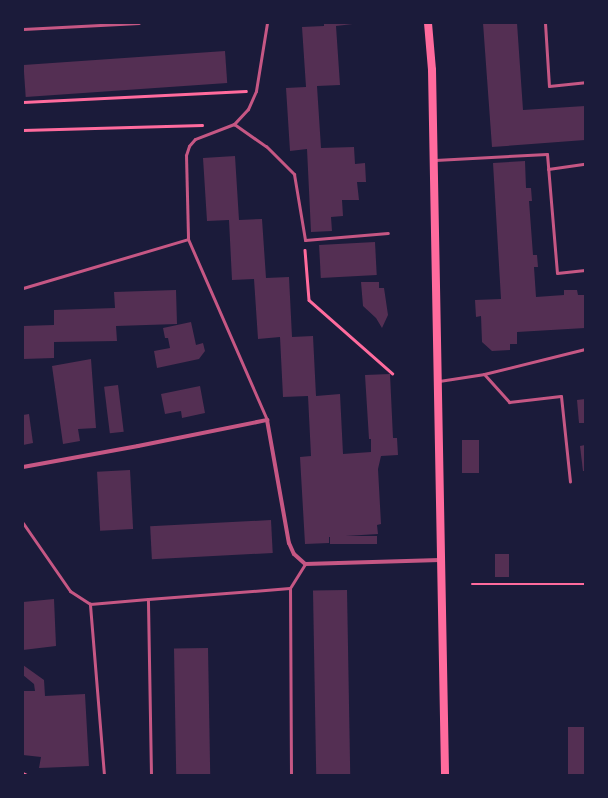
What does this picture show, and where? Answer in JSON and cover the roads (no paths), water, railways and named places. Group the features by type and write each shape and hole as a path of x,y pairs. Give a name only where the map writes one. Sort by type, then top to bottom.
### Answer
{"main road":[{"path":"428,23 432,70 445,775"}],"street":[{"path":"23,466 138,446 267,420 289,544 294,554 304,564 440,560"}],"lane":[{"path":"23,29 139,23"},
{"path":"267,23 256,91 248,109 234,124 195,139 189,146 186,155 188,239 267,420"},
{"path":"545,23 549,86 585,82"},
{"path":"234,124 266,146 294,174 305,240 388,233"},
{"path":"433,160 547,154 557,274 585,270"},
{"path":"548,169 585,164"},
{"path":"23,288 188,239"},
{"path":"437,382 484,374 585,350"},
{"path":"484,374 509,402 561,396 570,482"},
{"path":"23,523 70,591 90,604 290,588"},
{"path":"291,775 290,588 304,564"},
{"path":"148,599 151,775"},
{"path":"90,604 104,775"}]}
